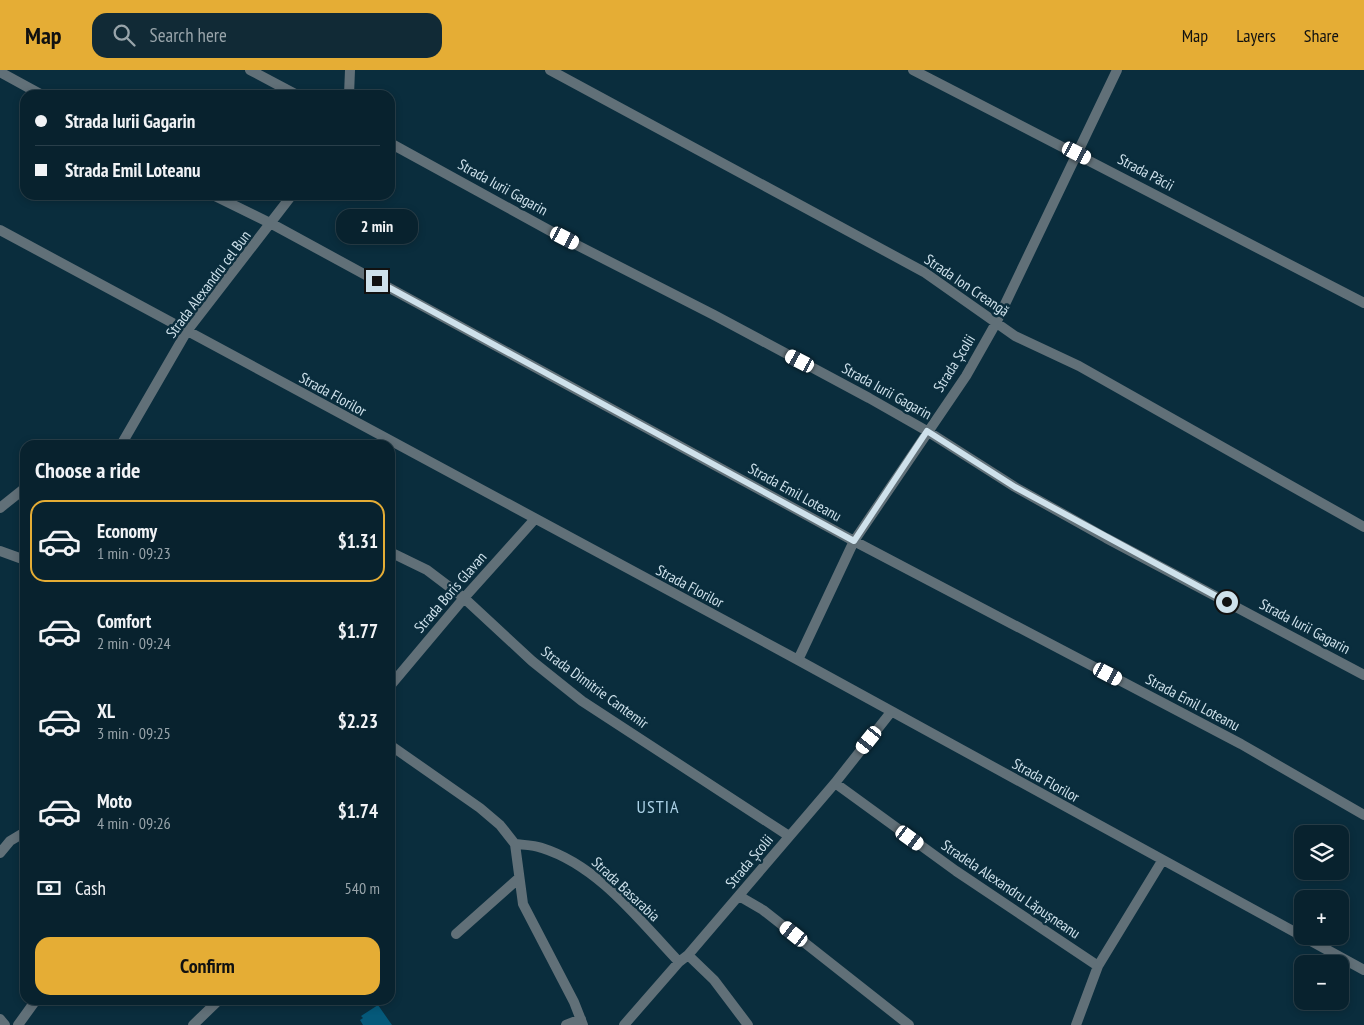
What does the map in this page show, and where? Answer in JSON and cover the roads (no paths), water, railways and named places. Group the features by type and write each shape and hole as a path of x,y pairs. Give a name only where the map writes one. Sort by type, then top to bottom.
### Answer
{"street":[{"path":"250,70 288,90"},
{"path":"349,90 350,70"},
{"name":"Strada Ion Creangă","path":"550,70 924,272 1015,336 1079,366 1364,527"},
{"name":"Strada Păcii","path":"913,70 1077,153 1364,303"},
{"name":"Strada Școlii","path":"798,660 854,541 966,376 996,324 1117,70"},
{"path":"0,72 33,90"},
{"name":"Strada Iurii Gagarin","path":"395,146 565,238 714,315 927,431 1015,487 1106,538 1364,675"},
{"name":"Strada Emil Loteanu","path":"223,200 272,224 854,541 1241,744 1364,815"},
{"name":"Strada Alexandru cel Bun","path":"125,440 187,331 272,224 289,200"},
{"name":"Strada Florilor","path":"0,230 387,440"},
{"name":"Strada Florilor","path":"395,444 798,660 1364,970"},
{"path":"0,508 20,492"},
{"name":"Strada Boris Glavan","path":"395,680 464,598 534,520"},
{"path":"0,551 20,558"},
{"name":"Strada Dimitrie Cantemir","path":"395,554 426,570 464,598 532,661 582,700 789,836"},
{"name":"Strada Școlii","path":"624,1025 739,896 835,783 891,712"},
{"path":"395,748 480,808 500,825 515,844 520,863 519,878 523,904 582,1022 566,1025"},
{"name":"Stradela Alexandru Lăpușneanu","path":"835,783 956,871 1098,966"},
{"path":"0,853 10,841 20,835"},
{"name":"Strada Basarabia","path":"515,844 540,847 563,856 587,870 679,962"},
{"path":"1076,1025 1098,966 1162,861"},
{"path":"456,934 519,878"},
{"path":"739,896 763,910 909,1025"},
{"path":"688,955 714,980 748,1025"},
{"path":"18,1025 32,1005"},
{"path":"193,1025 214,1005"},
{"path":"0,1019 5,1025"}],"district":[{"name":"USTIA","path":"658,806"}]}
